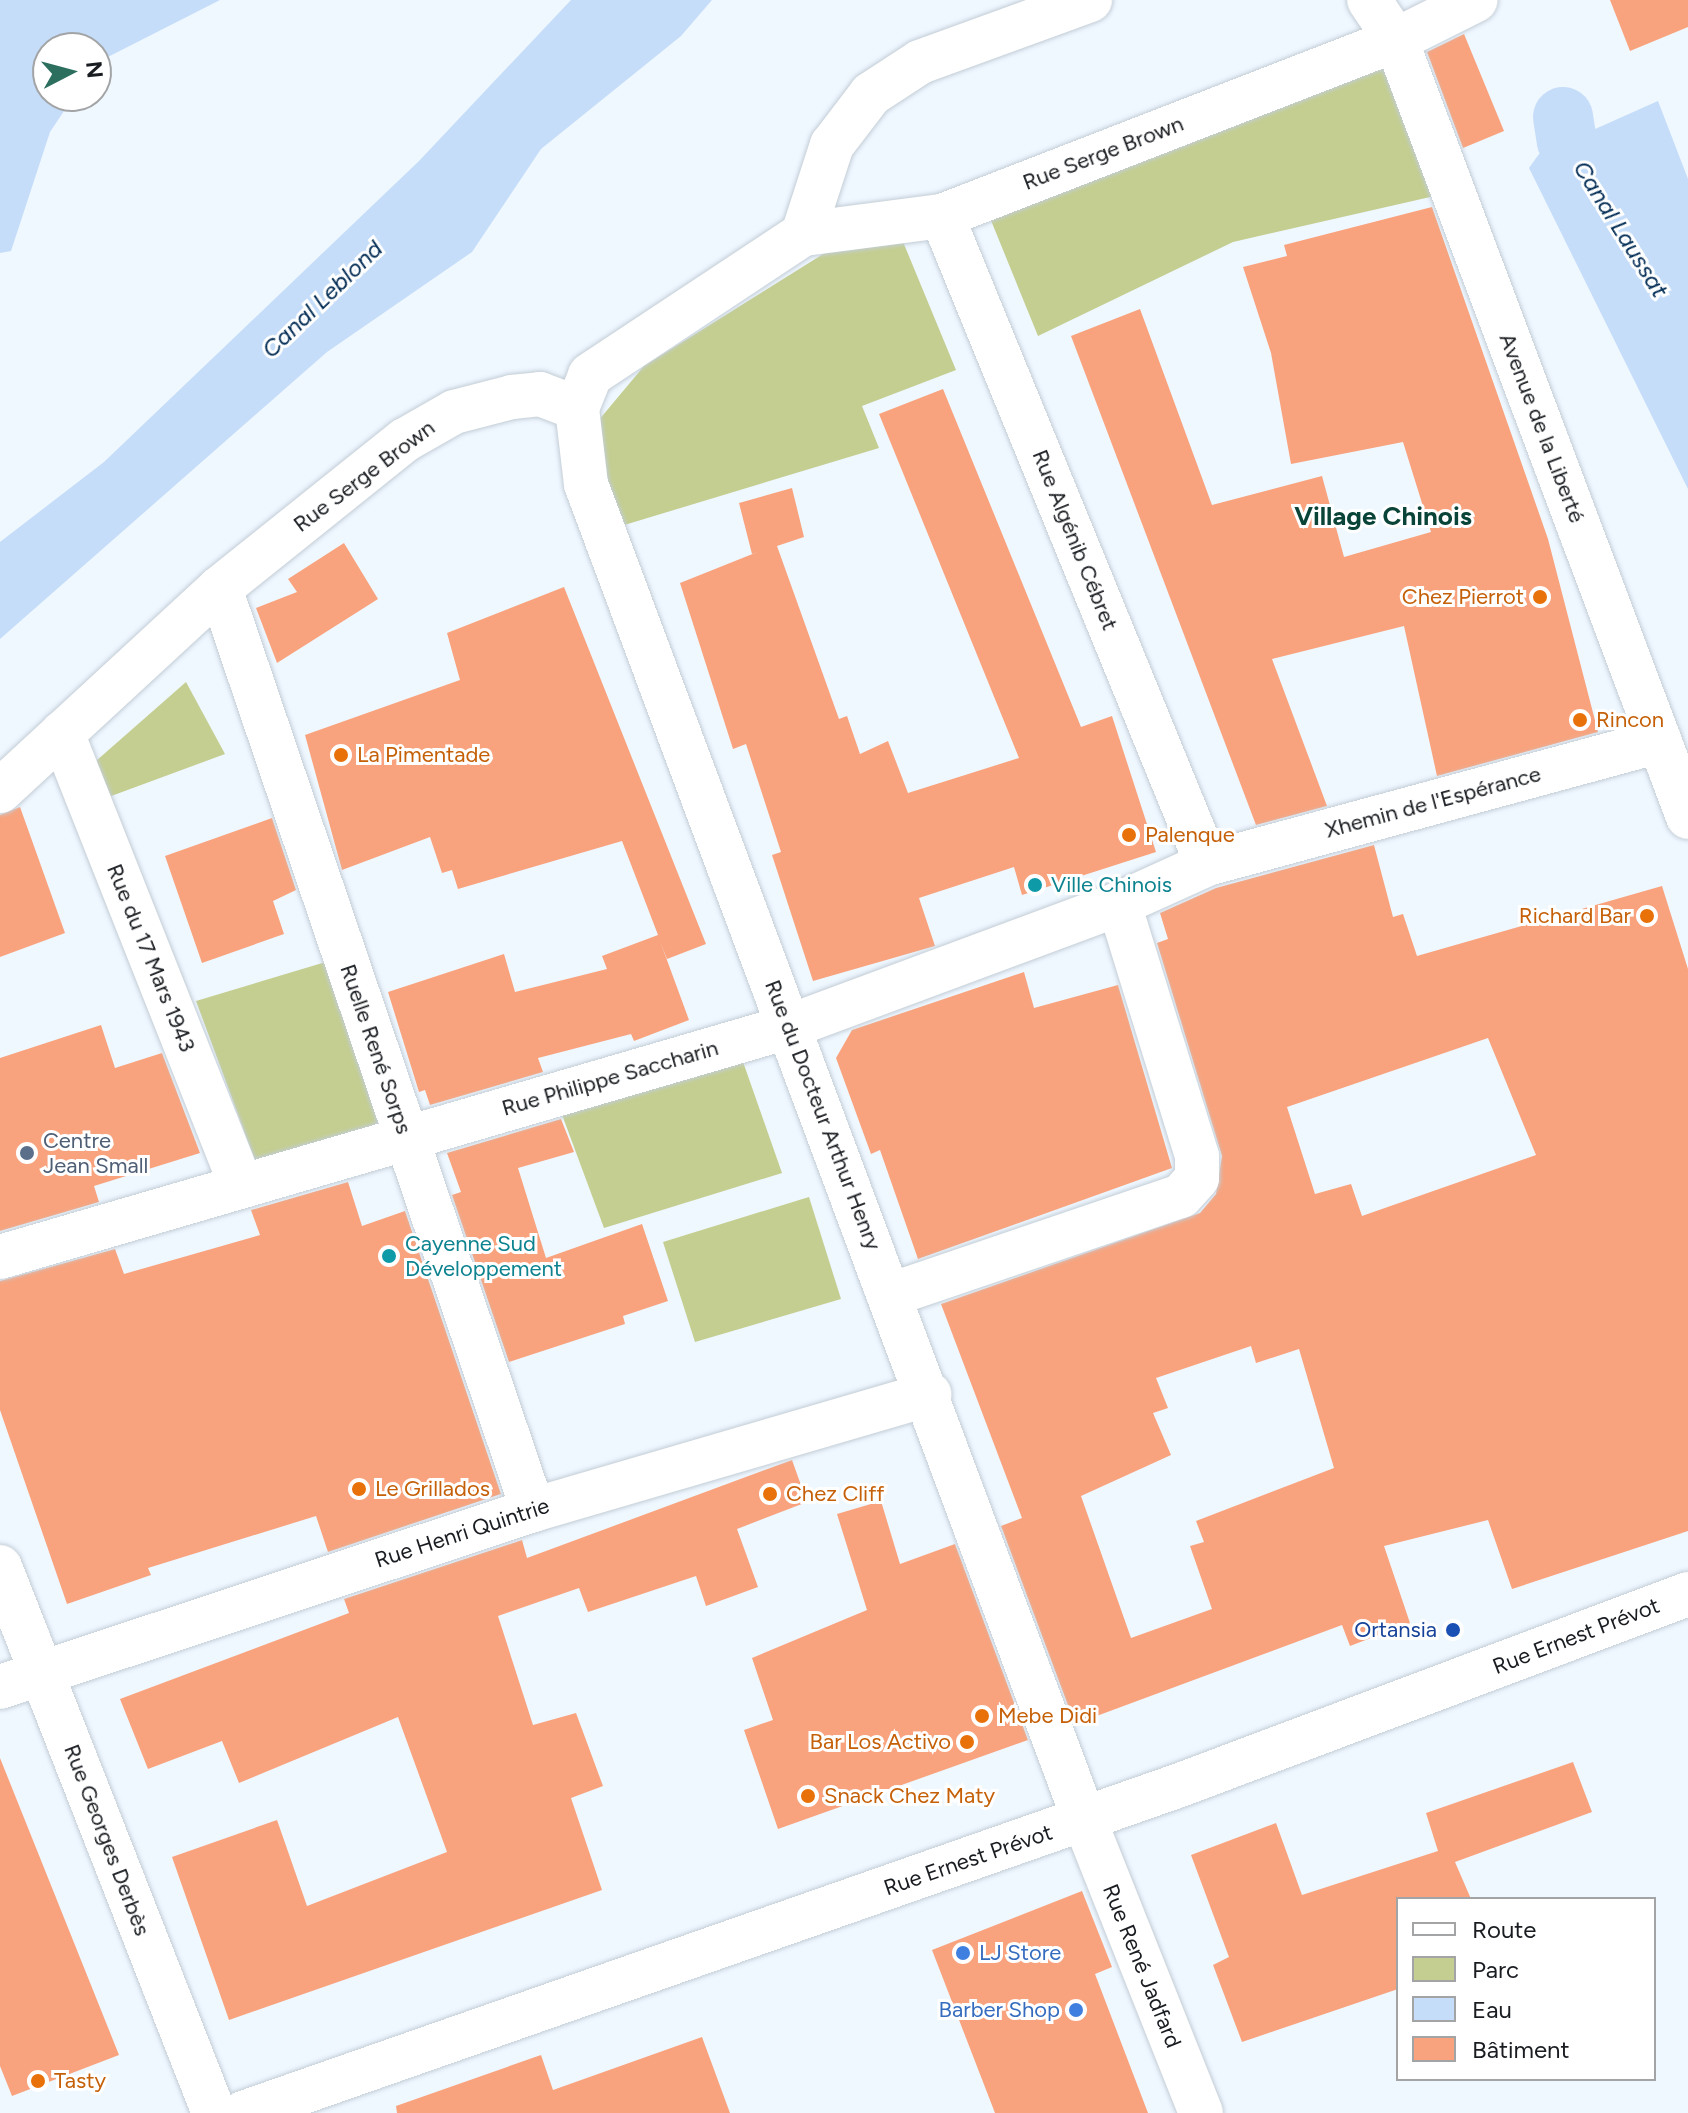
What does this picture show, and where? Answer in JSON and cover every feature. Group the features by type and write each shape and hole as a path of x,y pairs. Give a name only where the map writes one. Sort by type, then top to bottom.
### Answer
{"street":[{"path":"803,234 832,145 871,94 920,62 1090,0"},
{"path":"1369,0 1396,40"},
{"name":"Rue Serge Brown","path":"0,791 220,588 427,425 512,397 540,394 577,408 590,375 803,234 942,216 1396,40 1476,0"},
{"name":"Avenue de la Liberté","path":"1396,40 1688,817"},
{"name":"Rue Algénib Cébret","path":"942,216 1207,864"},
{"name":"Rue du Docteur Arthur Henry","path":"577,408 586,484 788,1027 893,1294 1084,1819"},
{"name":"Ruelle René Sorps","path":"220,588 533,1510"},
{"name":"Rue du 17 Mars 1943","path":"62,733 241,1184"},
{"name":"Xhemin de l'Espérance","path":"1207,864 1660,741"},
{"name":"Rue Philippe Saccharin","path":"0,1257 241,1184 788,1027 1119,904 1207,864"},
{"path":"893,1294 1181,1196 1197,1178 1197,1156 1119,904"},
{"name":"Rue Henri Quintrie","path":"0,1687 533,1510 929,1394"},
{"name":"Rue Georges Derbès","path":"0,1567 214,2113"},
{"name":"Rue Ernest Prévot","path":"243,2113 1084,1819 1688,1594"},
{"name":"Rue René Jadfard","path":"1084,1819 1201,2113"}],"green space":[{"path":"1392,63 1439,195 1233,242 1038,336 988,213"},
{"path":"894,220 956,370 862,406 879,448 621,526 593,427 644,366 828,251"},
{"path":"186,682 225,754 95,802 96,761"},
{"path":"329,961 383,1133 259,1171 196,1001"},
{"path":"742,1059 782,1173 604,1228 561,1112"},
{"path":"809,1197 841,1299 695,1342 663,1242"}],"water":[{"path":"0,0 220,0 112,55 112,32 32,32 32,112 63,112 50,132 11,251 0,253"},
{"name":"Canal Leblond","path":"571,0 712,0 681,36 541,149 472,252 327,352 0,639 0,542 104,462 419,161"},
{"path":"1658,101 1688,179 1688,489 1529,168 1539,154"}],"building":[{"path":"1610,0 1688,0 1688,27 1630,51"},
{"path":"1464,34 1504,131 1463,148 1427,52"},
{"path":"1432,207 1548,539 1598,732 1437,776 1404,626 1272,659 1327,806 1256,825 1071,336 1140,309 1212,505 1322,476 1344,557 1431,532 1403,442 1291,464 1271,353 1243,267 1287,256 1284,245"},
{"path":"943,389 1081,727 1112,716 1156,852 1022,895 1014,867 919,898 935,946 813,981 772,855 781,852 746,744 733,749 680,583 760,551 752,554 739,503 792,488 804,537 777,546 839,719 847,716 860,754 888,741 908,793 1019,758 879,414"},
{"path":"344,543 378,599 277,663 256,608 297,592 288,579"},
{"path":"564,587 706,944 667,959 660,941 689,1020 634,1041 631,1034 538,1058 543,1072 430,1105 425,1090 419,1092 388,992 504,954 515,992 607,969 602,956 658,935 622,841 458,889 452,870 442,873 430,837 342,870 305,735 460,680 447,633"},
{"path":"20,807 65,933 0,957 0,815"},
{"path":"272,818 296,890 273,901 284,934 202,963 165,856"},
{"path":"1374,845 1393,917 1403,914 1417,956 1662,886 1688,969 1688,1531 1512,1589 1488,1520 1384,1546 1410,1623 1350,1646 1342,1625 1075,1724 1001,1526 1022,1518 941,1304 1200,1213 1216,1194 1222,1156 1157,943 1168,939 1160,913 1216,888","holes":["1488,1038 1536,1155 1362,1216 1351,1184 1315,1194 1287,1107","1251,1346 1256,1363 1299,1349 1334,1468 1196,1521 1204,1542 1190,1546 1212,1609 1131,1638 1081,1496 1171,1455 1153,1413 1168,1408 1156,1378"]},
{"path":"1024,972 1034,1008 1118,985 1172,1168 918,1259 880,1150 871,1154 836,1058 852,1030"},
{"path":"101,1025 115,1068 162,1053 200,1153 94,1186 99,1202 0,1231 0,1058"},
{"path":"561,1119 574,1152 518,1168 546,1258 642,1224 668,1301 623,1316 625,1324 509,1362 452,1195 461,1192 447,1153"},
{"path":"348,1182 362,1226 405,1211 501,1494 328,1552 316,1516 148,1568 151,1575 67,1604 0,1410 0,1281 115,1249 124,1274 260,1235 251,1210"},
{"path":"792,1460 807,1502 737,1529 758,1587 706,1606 696,1576 588,1612 579,1588 498,1616 533,1725 576,1713 603,1786 571,1798 602,1890 229,2020 172,1857 277,1820 307,1906 447,1852 398,1717 239,1783 222,1741 148,1769 120,1699 349,1613 344,1599 522,1540 527,1558"},
{"path":"881,1501 900,1564 955,1544 1028,1740 778,1829 744,1730 773,1720 752,1658 867,1610 837,1514"},
{"path":"0,1758 119,2055 12,2096 0,2066"},
{"path":"1573,1762 1592,1812 1455,1862 1470,1897 1396,1897 1396,1990 1242,2042 1213,1965 1229,1957 1191,1855 1276,1823 1302,1895 1438,1851 1426,1813"},
{"path":"1082,1891 1112,1967 1095,1974 1148,2113 995,2113 932,1950"},
{"path":"702,2037 730,2113 397,2113 396,2106 541,2055 553,2090"}],"waterway":[{"name":"Canal Laussat","path":"1563,117 1567,141 1688,338"}],"place":[{"name":"Chez Pierrot","path":"1540,597"},
{"name":"Rincon","path":"1580,720"},
{"name":"La Pimentade","path":"341,755"},
{"name":"Palenque","path":"1129,835"},
{"name":"Ville Chinois","path":"1035,885"},
{"name":"Richard Bar","path":"1647,916"},
{"name":"Centre Jean Small","path":"27,1153"},
{"name":"Cayenne Sud Développement","path":"389,1256"},
{"name":"Le Grillados","path":"359,1489"},
{"name":"Chez Cliff","path":"770,1494"},
{"name":"Ortansia","path":"1453,1630"},
{"name":"Mebe Didi","path":"982,1716"},
{"name":"Bar Los Activo","path":"967,1742"},
{"name":"Snack Chez Maty","path":"808,1796"},
{"name":"LJ Store","path":"963,1953"},
{"name":"Barber Shop","path":"1076,2010"},
{"name":"Tasty","path":"38,2081"}],"district":[{"name":"Village Chinois","path":"1383,517"}]}
